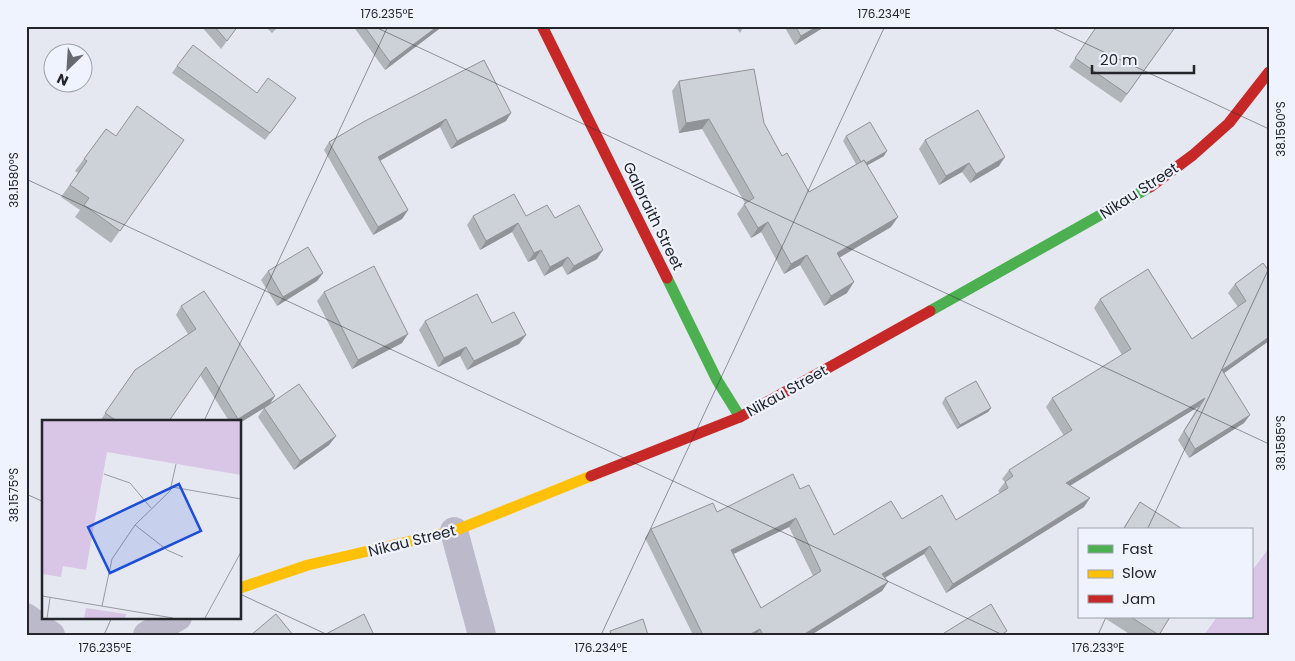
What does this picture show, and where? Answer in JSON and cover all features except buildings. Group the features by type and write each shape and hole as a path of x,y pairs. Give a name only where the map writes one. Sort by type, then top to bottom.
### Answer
{"street":[{"name":"Galbraith Street","path":"542,26 716,380 740,417"},
{"name":"Nikau Street","path":"241,588 308,565 454,531 740,417 1148,189 1193,155 1228,123 1269,72"},
{"path":"454,531 482,635"},
{"path":"26,617 51,635"},
{"path":"147,635 176,618"}],"shaded area":[{"path":"1269,548 1269,635 1204,635 1216,618 1252,618 1252,571"}],"traffic: fast":[{"path":"930,311 1150,187"},
{"path":"667,278 717,380 740,417"}],"traffic: slow":[{"path":"241,588 308,565 454,531 591,476"}],"traffic: jam":[{"path":"542,26 667,278"},
{"path":"1150,187 1193,155 1229,123 1269,72"},
{"path":"591,476 740,417 930,311"}]}
